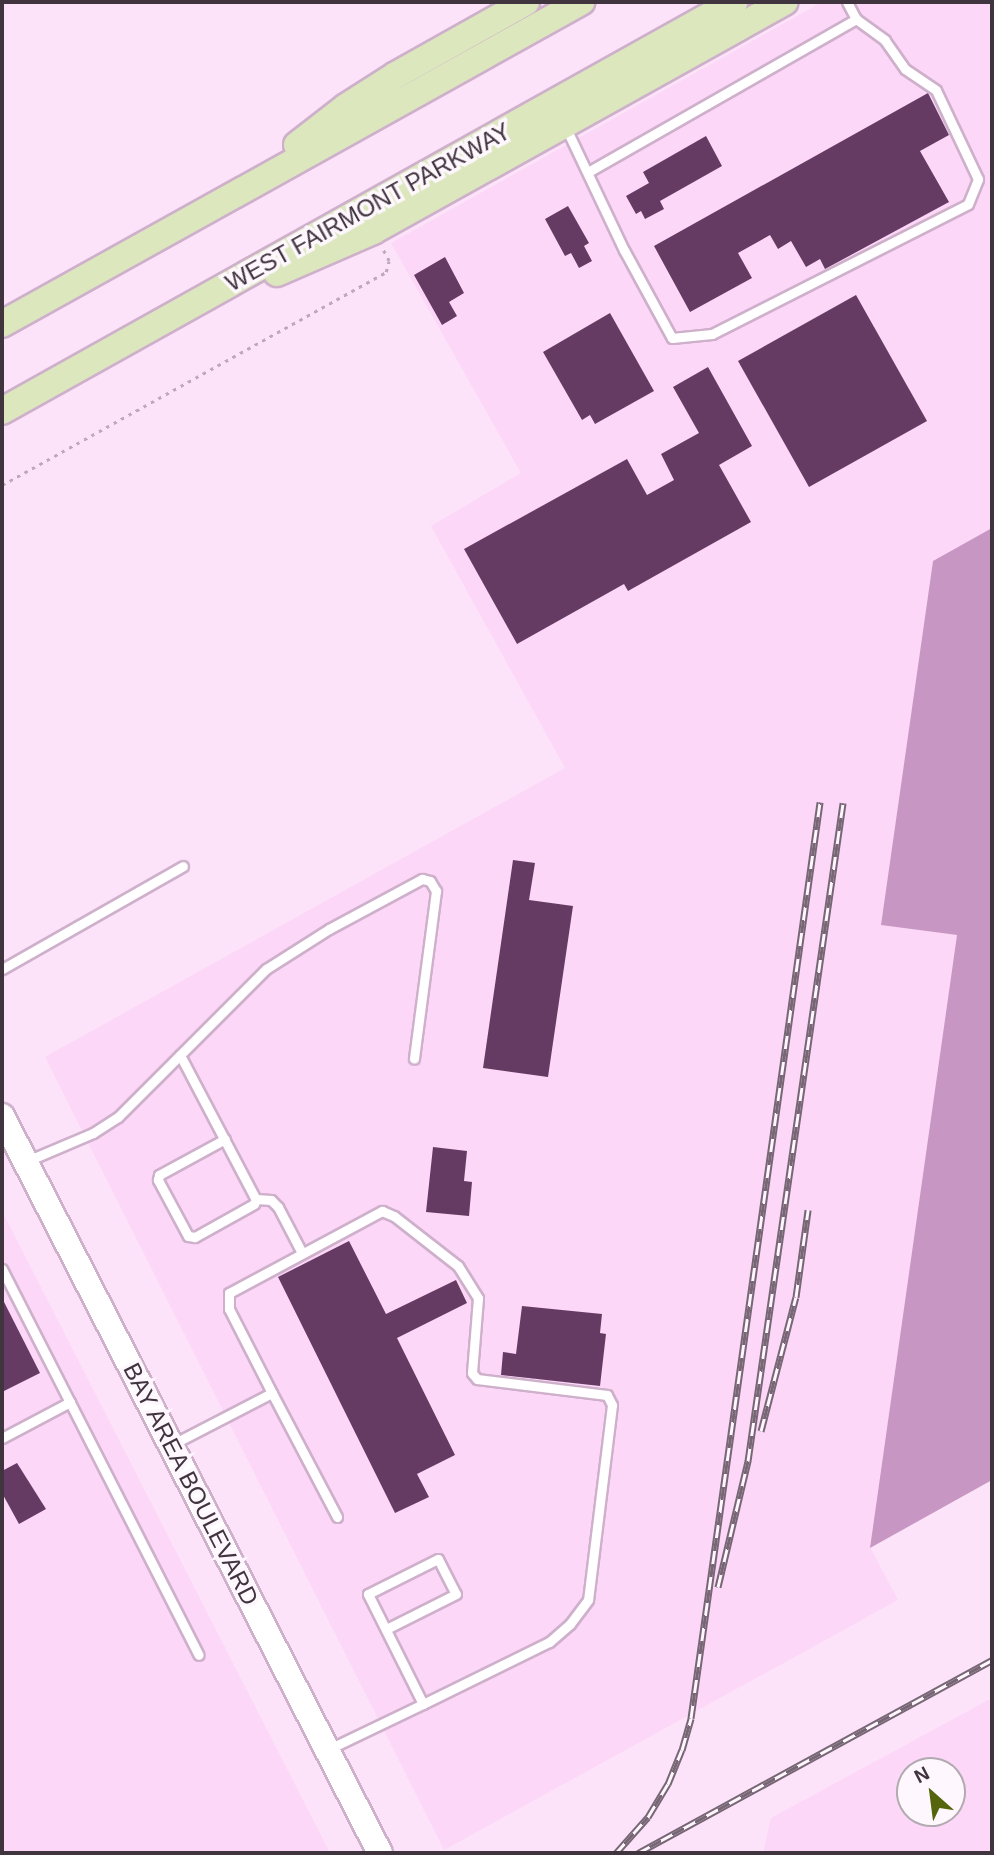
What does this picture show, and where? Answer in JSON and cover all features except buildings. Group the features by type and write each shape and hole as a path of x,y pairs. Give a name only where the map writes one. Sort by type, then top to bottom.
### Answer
{"main road":[{"path":"228,198 346,107 396,75 526,2"},
{"path":"2,324 581,2"},
{"name":"WEST FAIRMONT PARKWAY","path":"2,411 181,311 559,114 734,2"},
{"path":"181,311 320,256 373,231 559,114 785,2"},
{"name":"BAY AREA BOULEVARD","path":"2,1117 380,1853"}],"lane":[{"path":"559,114 624,250 672,338 712,334 968,204 978,179 936,90 905,69 885,40 856,19 847,2"},
{"path":"588,173 856,19"},
{"path":"2,969 183,866"},
{"path":"26,1162 93,1133 118,1117 266,969 329,929 422,879 430,881 436,891 414,1059"},
{"path":"180,1055 256,1199"},
{"path":"225,1139 159,1175 158,1180 188,1236 195,1237 254,1204 256,1199"},
{"path":"256,1199 271,1200 278,1207 302,1254"},
{"path":"327,1750 549,1642 570,1624 588,1600 612,1405 607,1395 477,1379 472,1373 478,1298 458,1266 394,1216 382,1211 229,1293 229,1309 338,1517"},
{"path":"2,1269 199,1655"},
{"path":"171,1445 272,1393"},
{"path":"2,1438 70,1402"},
{"path":"386,1629 456,1594 438,1559 368,1594 423,1704"}],"path":[{"path":"2,485 386,272 389,261 373,231"}],"shaded area":[{"path":"822,2 992,2 992,528 933,561 881,925 957,935 870,1547 898,1600 444,1850 45,1057 565,768 431,526 521,473 391,243"},
{"path":"992,528 992,1480 870,1548 957,935 881,925 933,561"},
{"path":"2,1211 330,1853 2,1853"},
{"path":"992,1698 992,1853 763,1853 771,1818"}],"railway":[{"path":"616,1853 648,1817 668,1784 691,1718 820,802"},
{"path":"718,1587 748,1461 843,803"},
{"path":"761,1431 796,1297 808,1210"},
{"path":"638,1853 992,1660"}]}
